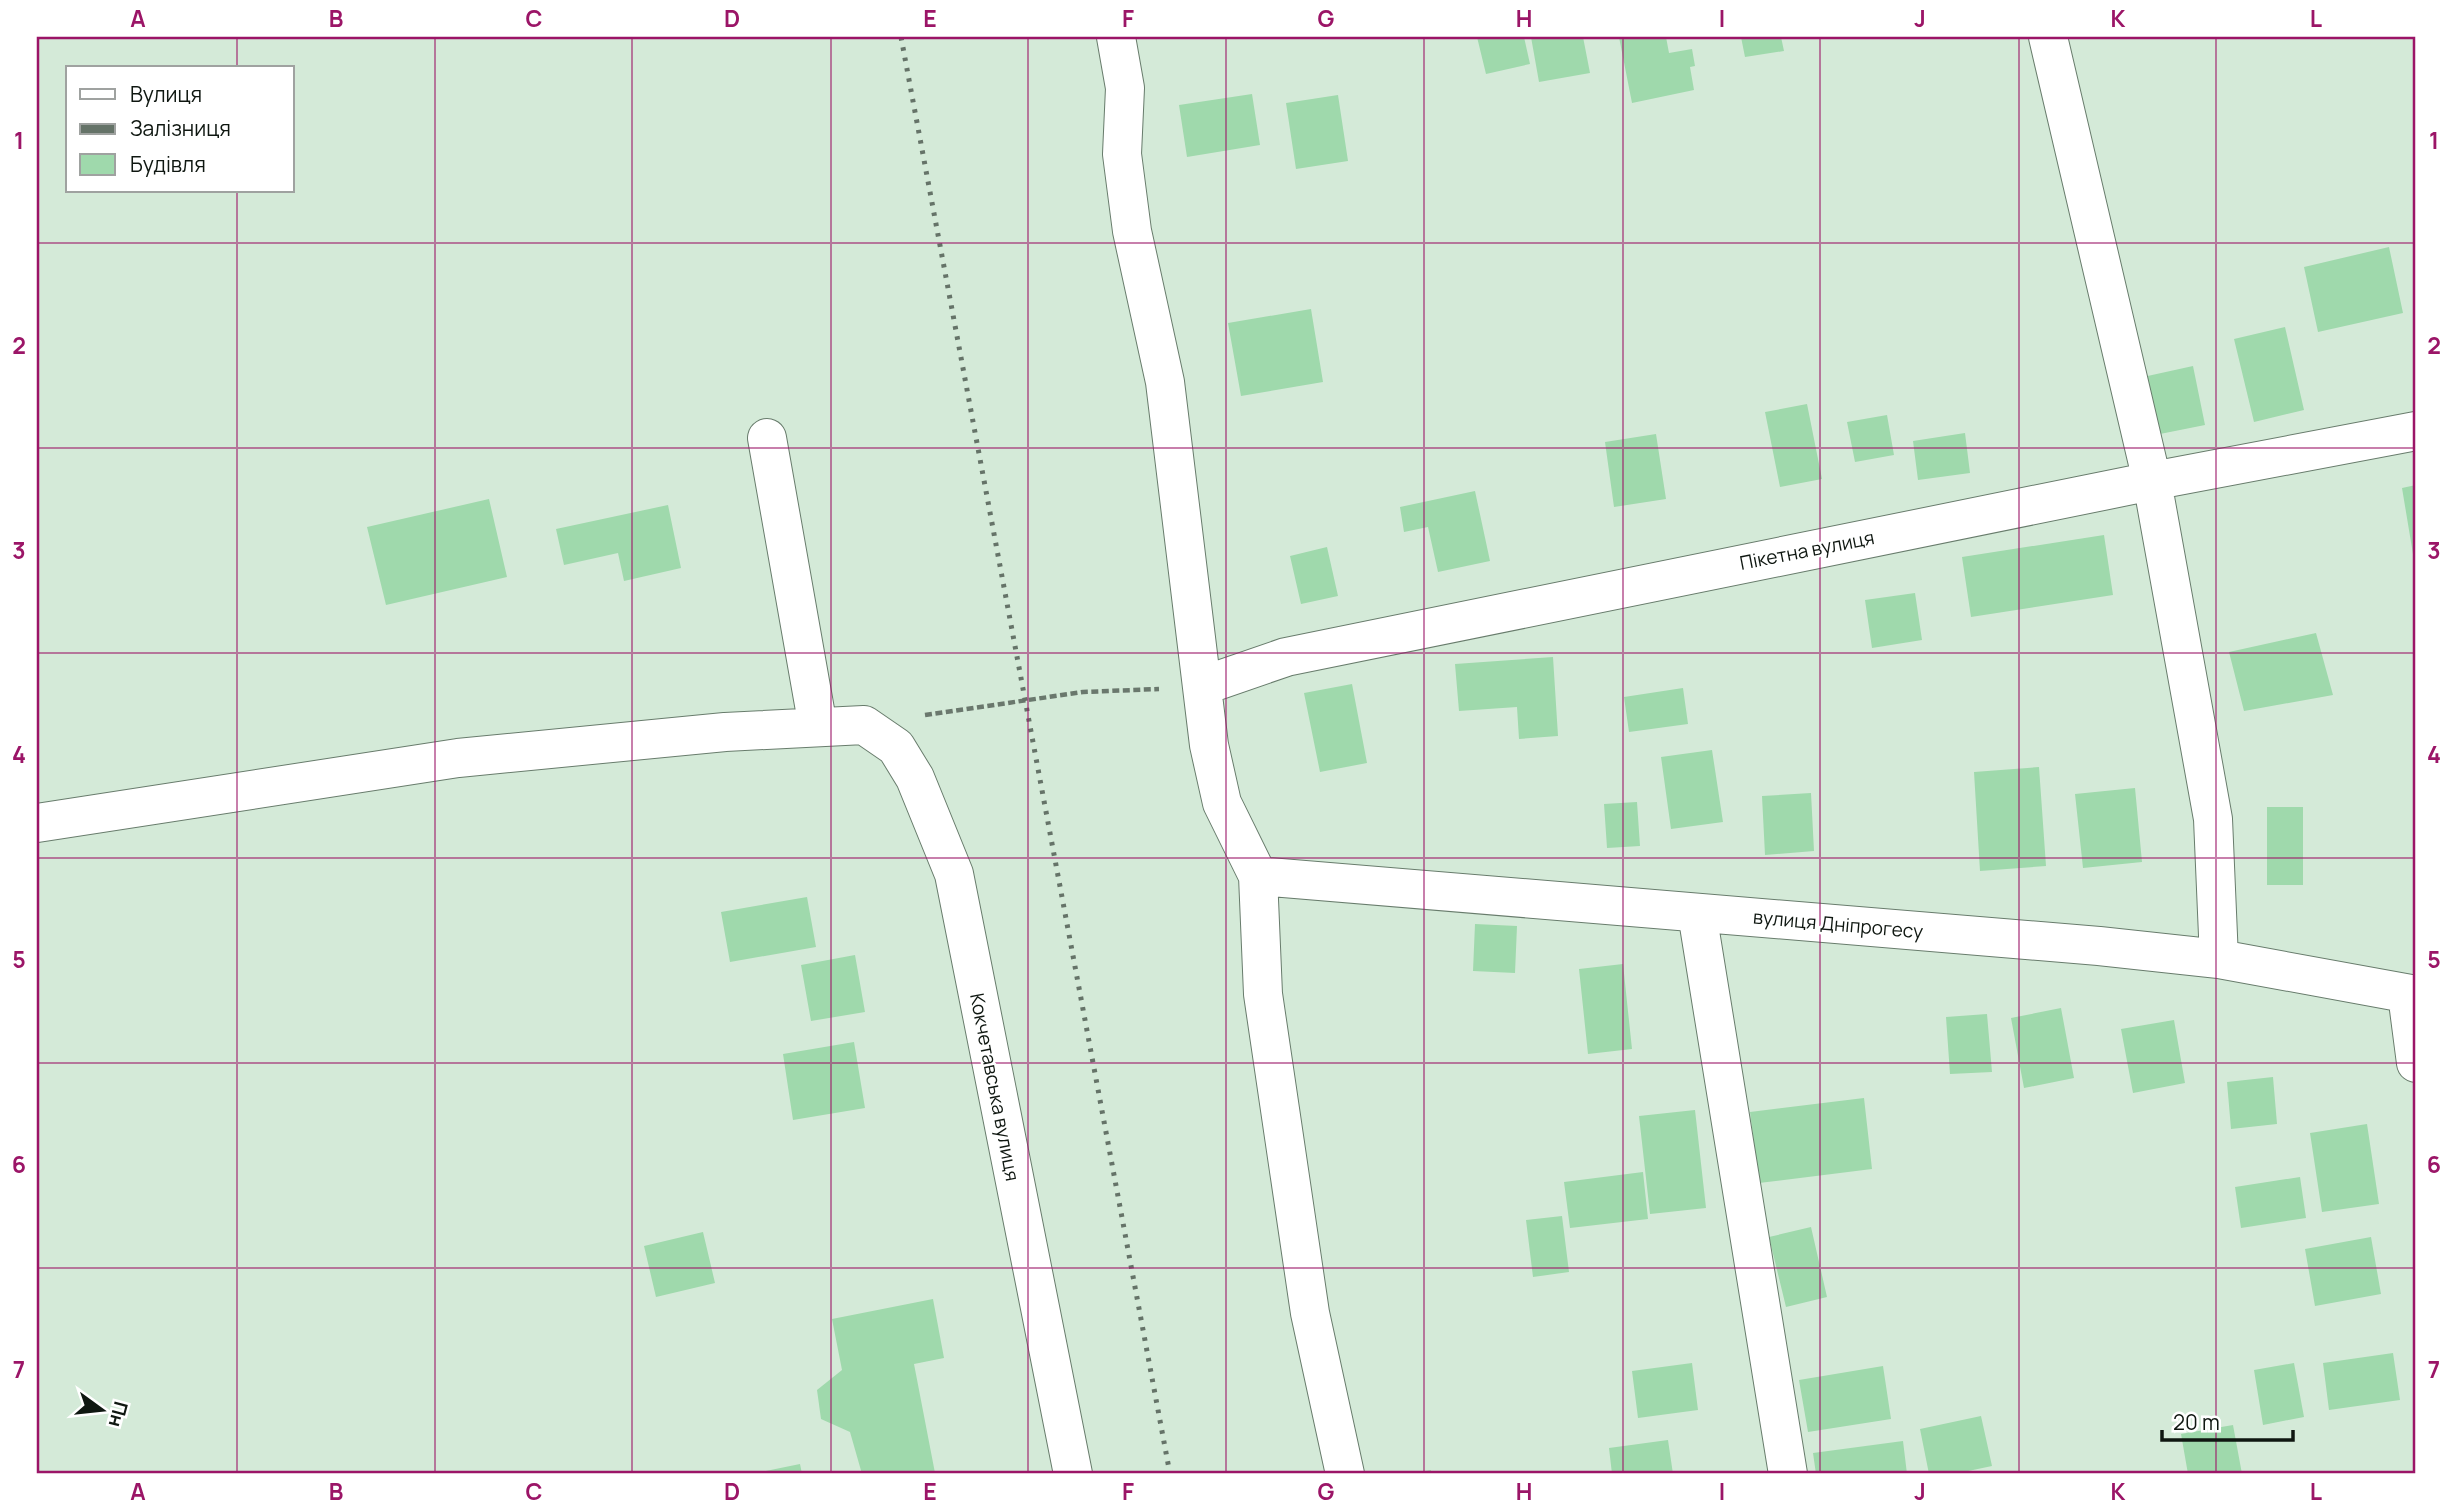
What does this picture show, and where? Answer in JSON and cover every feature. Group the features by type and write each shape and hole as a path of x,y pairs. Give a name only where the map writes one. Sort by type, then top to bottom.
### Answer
{"street":[{"path":"1115,37 1125,88 1122,154 1132,231 1165,382 1209,745 1222,803 1258,876 1263,994 1310,1313 1345,1474"},
{"path":"2048,37 2152,481 2213,819 2219,959"},
{"name":"Пікетна вулиця","path":"1202,687 1286,657 2152,481 2416,431"},
{"path":"767,438 818,727"},
{"path":"37,823 458,758 725,732 864,724"},
{"name":"Кокчетавська вулиця","path":"864,724 896,747 909,768 954,874 1073,1474"},
{"name":"вулиця Дніпрогесу","path":"1258,876 2099,946 2219,959 2412,994"},
{"path":"1697,913 1788,1474"},
{"path":"2412,994 2416,1063"}],"path":[{"path":"864,724 1072,694 1202,687"}],"building":[{"path":"1477,37 1524,37 1530,64 1486,74"},
{"path":"1531,37 1583,37 1590,73 1539,82"},
{"path":"1619,37 1666,37 1669,53 1692,49 1695,66 1690,67 1694,90 1632,103"},
{"path":"1741,37 1781,37 1784,51 1745,57"},
{"path":"1252,94 1260,145 1187,157 1179,105"},
{"path":"1338,95 1348,161 1296,169 1286,103"},
{"path":"2389,247 2403,313 2318,332 2304,267"},
{"path":"1311,309 1323,382 1241,396 1228,323"},
{"path":"2285,327 2304,410 2254,422 2234,339"},
{"path":"2193,366 2205,425 2155,435 2143,377"},
{"path":"1807,404 1822,479 1780,487 1765,412"},
{"path":"1887,415 1894,455 1855,462 1847,422"},
{"path":"1965,433 1970,473 1918,480 1913,441"},
{"path":"1656,434 1666,499 1614,507 1605,442"},
{"path":"2416,485 2416,566 2415,566 2402,488"},
{"path":"1475,491 1490,561 1438,572 1428,527 1404,532 1400,507"},
{"path":"489,499 507,577 386,605 367,527"},
{"path":"668,505 681,568 624,581 618,553 564,565 556,529"},
{"path":"2104,535 2113,595 1971,617 1962,557"},
{"path":"1327,547 1338,596 1301,604 1290,556"},
{"path":"1915,593 1922,640 1872,648 1865,600"},
{"path":"2316,633 2333,695 2244,711 2229,652"},
{"path":"1553,657 1558,736 1519,739 1517,707 1459,711 1455,664"},
{"path":"1352,684 1367,763 1320,772 1304,693"},
{"path":"1683,688 1688,724 1629,732 1624,697"},
{"path":"1712,750 1723,822 1671,829 1661,757"},
{"path":"2039,767 2046,866 1980,871 1974,772"},
{"path":"2135,788 2142,862 2083,868 2075,794"},
{"path":"1811,793 1814,851 1765,855 1762,796"},
{"path":"1637,802 1640,846 1607,848 1604,804"},
{"path":"2267,807 2303,807 2303,885 2267,885"},
{"path":"807,897 816,947 730,962 721,912"},
{"path":"1475,924 1517,926 1515,973 1473,971"},
{"path":"855,955 865,1012 811,1021 801,965"},
{"path":"1623,964 1632,1049 1588,1054 1579,969"},
{"path":"2061,1008 2074,1078 2024,1088 2011,1018"},
{"path":"1987,1014 1992,1072 1950,1074 1946,1017"},
{"path":"2174,1020 2185,1083 2133,1093 2121,1029"},
{"path":"854,1042 865,1108 793,1120 783,1054"},
{"path":"2273,1077 2277,1124 2231,1129 2227,1082"},
{"path":"1864,1098 1872,1169 1759,1183 1750,1112"},
{"path":"1695,1110 1706,1208 1650,1214 1639,1116"},
{"path":"2367,1124 2379,1204 2322,1212 2310,1133"},
{"path":"1643,1172 1648,1219 1570,1228 1564,1182"},
{"path":"2300,1177 2306,1218 2241,1228 2235,1187"},
{"path":"1562,1216 1569,1272 1533,1277 1526,1220"},
{"path":"1811,1227 1827,1297 1786,1307 1769,1237"},
{"path":"703,1232 715,1283 656,1297 644,1246"},
{"path":"2371,1237 2381,1294 2315,1306 2305,1249"},
{"path":"933,1299 944,1358 914,1364 935,1473 862,1474 850,1432 821,1419 817,1390 842,1370 832,1319"},
{"path":"2393,1353 2400,1400 2329,1410 2323,1363"},
{"path":"1692,1363 1698,1410 1638,1418 1632,1371"},
{"path":"2294,1363 2304,1417 2263,1425 2254,1370"},
{"path":"1883,1366 1891,1419 1808,1432 1799,1380"},
{"path":"1981,1416 1992,1466 1954,1474 1929,1474 1920,1429"},
{"path":"2233,1425 2242,1474 2188,1474 2181,1434"},
{"path":"1668,1440 1673,1474 1612,1474 1609,1448"},
{"path":"1903,1441 1907,1474 1816,1474 1813,1453"},
{"path":"800,1464 802,1474 756,1474 756,1473"},
{"path":"1431,1470 1431,1474 1414,1474 1414,1473"}],"railway":[{"path":"901,37 1170,1474"}]}
